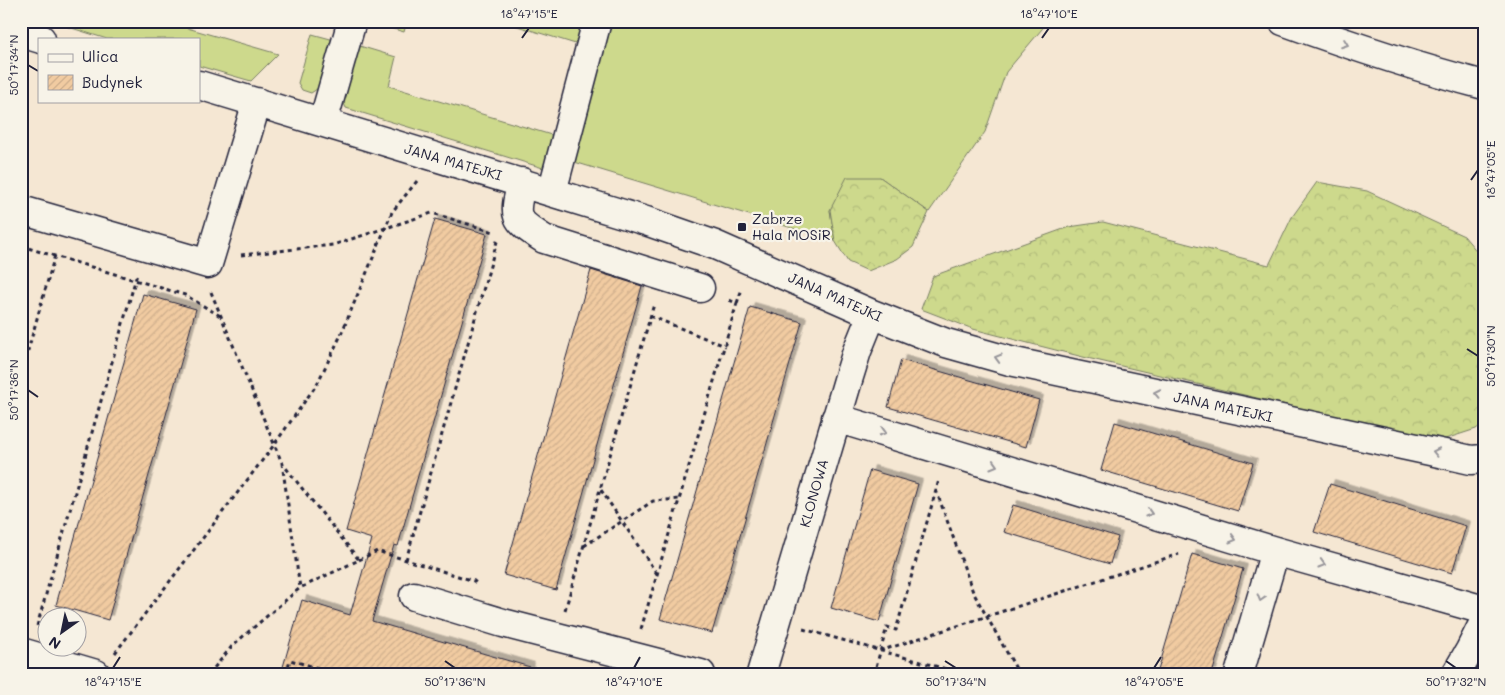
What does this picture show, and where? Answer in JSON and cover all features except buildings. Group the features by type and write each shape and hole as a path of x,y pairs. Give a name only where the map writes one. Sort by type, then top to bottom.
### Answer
{"street":[{"path":"323,122 352,21"},
{"path":"552,192 597,21"},
{"path":"1283,21 1350,46 1484,85"},
{"path":"21,33 38,38"},
{"name":"JANA MATEJKI","path":"200,85 646,221 715,245 872,314 946,343 1010,361 1471,460 1484,459"},
{"path":"21,210 208,264 256,102"},
{"path":"522,182 516,207 517,216 524,226 544,239 700,288"},
{"name":"KLONOWA","path":"761,674 836,418 857,351 872,314"},
{"path":"836,418 1275,551 1484,610"},
{"path":"1238,674 1275,551"},
{"path":"414,596 504,623 701,674"},
{"path":"1456,674 1484,622"},
{"path":"21,652 103,666"}],"path":[{"path":"103,666 274,446 317,384 340,337 392,212 418,179"},
{"path":"209,674 233,645 300,588 359,560 282,463 208,286 208,264 225,257 333,245 432,213 499,233 406,560"},
{"path":"21,375 65,222"},
{"path":"21,246 185,295 223,318"},
{"path":"36,629 146,246"},
{"path":"565,610 662,277"},
{"path":"700,288 737,303"},
{"path":"640,632 741,294"},
{"path":"650,316 725,346"},
{"path":"282,463 300,588"},
{"path":"874,674 886,627 896,630 940,475"},
{"path":"600,489 657,575"},
{"path":"936,490 973,592 1019,674"},
{"path":"584,546 653,502 680,499"},
{"path":"880,651 1184,552"},
{"path":"800,628 964,674"},
{"path":"286,674 290,660 339,674"}],"green space":[{"path":"49,21 163,21 278,54 251,81 200,66 200,38 104,38"},
{"path":"366,21 407,21 404,32"},
{"path":"501,21 588,21 582,46"},
{"path":"607,21 1045,21 1047,23 1006,72 985,132 929,212 880,177 830,210 835,241 571,161"},
{"path":"312,34 338,41 320,87 311,93 302,90 298,83"},
{"path":"353,44 396,57 389,86 558,137 548,163 543,168 346,108 342,99"},
{"path":"847,177 880,177 929,212 913,247 897,259 868,271 848,262 835,241 830,210"},
{"path":"1317,182 1367,191 1464,236 1484,260 1484,423 1476,429 1439,441 1083,357 973,329 921,309 933,276 1069,227 1103,222 1269,265 1292,217"}],"place":[{"name":"Zabrze Hala MOSiR","path":"742,227"}]}
